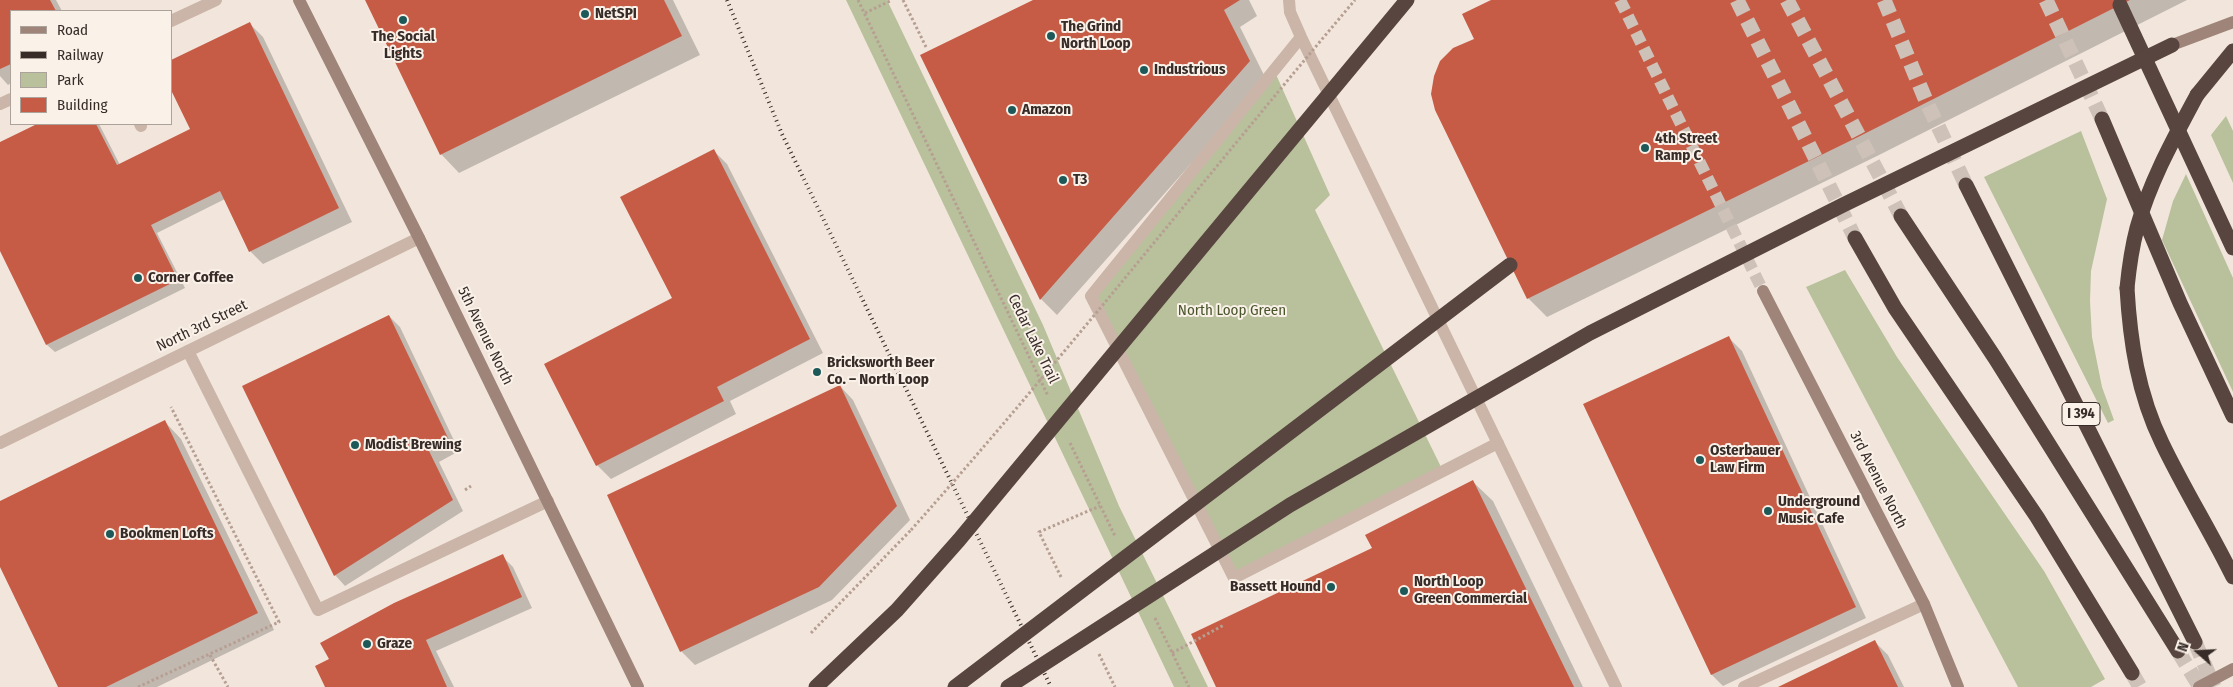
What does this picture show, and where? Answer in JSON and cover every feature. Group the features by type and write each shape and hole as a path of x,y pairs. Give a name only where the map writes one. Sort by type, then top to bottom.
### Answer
{"highway":[{"path":"816,687 897,610 960,540 1407,0"},
{"path":"2120,5 2233,248"},
{"path":"1008,687 1290,505 1590,333 1843,205 2172,45"},
{"path":"2233,51 2197,96 2162,162 2137,227 2127,288 2132,350 2150,413 2161,442 2233,578"},
{"path":"2102,119 2180,303 2233,416"},
{"name":"I 394","path":"1966,185 2195,642"},
{"path":"1901,216 1995,358 2178,651"},
{"path":"1855,238 1895,308 2038,517 2132,673"},
{"path":"955,687 1510,265"}],"street":[{"path":"172,21 216,0"},
{"name":"5th Avenue North","path":"299,0 419,238 638,687"},
{"path":"1289,0 1290,12 1301,37 1616,687"},
{"path":"2172,45 2230,23"},
{"path":"1301,37 1091,296 1234,578 1498,443"},
{"name":"North 3rd Street","path":"0,443 419,238"},
{"name":"3rd Avenue North","path":"1763,291 1924,604 1958,687"},
{"path":"188,351 318,610 548,502"},
{"path":"1744,687 1924,604"},
{"path":"2198,687 2233,669"}],"path":[{"name":"Cedar Lake Trail","path":"858,0 1049,398"},
{"path":"864,13 892,0"},
{"path":"903,0 926,47"},
{"path":"811,632 911,530 980,452 1355,0"},
{"path":"138,687 279,622 171,407"},
{"path":"1066,434 1117,541"},
{"path":"465,490 472,486"},
{"path":"1151,610 1189,687"},
{"path":"1172,653 1224,625"},
{"path":"210,655 228,687"}],"green space":[{"path":"846,0 887,0 1043,325 1119,506 1208,687 1174,687"},
{"name":"North Loop Green","path":"1274,70 1330,195 1315,210 1443,471 1234,578 1091,296"},
{"path":"2226,116 2233,131 2233,183 2211,135"},
{"path":"2081,131 2107,199 2091,271 2090,301 2092,337 2102,387 2114,420 2108,423 1984,177"},
{"path":"2186,174 2233,278 2233,392 2162,240 2173,201"},
{"path":"1845,270 1897,357 2044,571 2105,679 2091,687 2018,687 1806,287"}],"building":[{"path":"0,0 50,0 55,10 10,10 10,64 0,69"},
{"path":"365,0 664,0 682,36 440,155"},
{"name":"T3","path":"1033,0 1240,0 1224,10 1250,61 1040,300 920,55"},
{"name":"4th Street Ramp C","path":"1491,0 2130,0 1858,137 1527,299 1435,110 1431,94 1434,76 1440,61 1453,48 1474,39 1462,14"},
{"path":"250,22 339,208 249,252 220,191 151,225 178,280 46,345 0,251 0,142 35,125 97,125 117,165 190,129 172,92 172,60"},
{"path":"714,149 810,339 717,387 724,401 596,466 544,364 672,298 620,197"},
{"name":"Modist Brewing","path":"389,315 449,440 429,451 453,500 334,576 242,386"},
{"path":"1729,336 1856,607 1711,675 1583,404"},
{"path":"840,385 897,506 819,587 680,652 607,495"},
{"name":"Bookmen Lofts","path":"165,420 258,613 106,687 58,687 0,567 0,501"},
{"name":"North Loop Green Commercial","path":"1473,480 1574,687 1216,687 1191,634 1372,548 1365,535"},
{"path":"503,554 522,597 426,640 447,687 325,687 315,666 329,659 320,643 394,603"},
{"path":"1875,640 1898,687 1778,687"}],"tunnel":[{"path":"1620,0 1763,291"},
{"path":"1737,0 1855,238"},
{"path":"1787,0 1901,216"},
{"path":"1884,0 1927,103 1966,185"},
{"path":"2046,0 2102,119"},
{"path":"2195,642 2214,687"},
{"path":"2178,651 2200,687"},
{"path":"2132,673 2140,687"}],"railway":[{"path":"727,0 782,134 1051,687"}],"place":[{"name":"NetSPI","path":"585,14"},
{"name":"The Social Lights","path":"403,20"},
{"name":"The Grind North Loop","path":"1051,36"},
{"name":"Industrious","path":"1144,70"},
{"name":"Amazon","path":"1012,110"},
{"name":"4th Street Ramp C","path":"1645,148"},
{"name":"T3","path":"1063,180"},
{"name":"Corner Coffee","path":"138,278"},
{"name":"Bricksworth Beer Co. – North Loop","path":"817,372"},
{"name":"Modist Brewing","path":"355,445"},
{"name":"Osterbauer Law Firm","path":"1700,460"},
{"name":"Underground Music Cafe","path":"1768,511"},
{"name":"Bookmen Lofts","path":"110,534"},
{"name":"Bassett Hound","path":"1331,587"},
{"name":"North Loop Green Commercial","path":"1404,591"},
{"name":"Graze","path":"367,644"}]}
